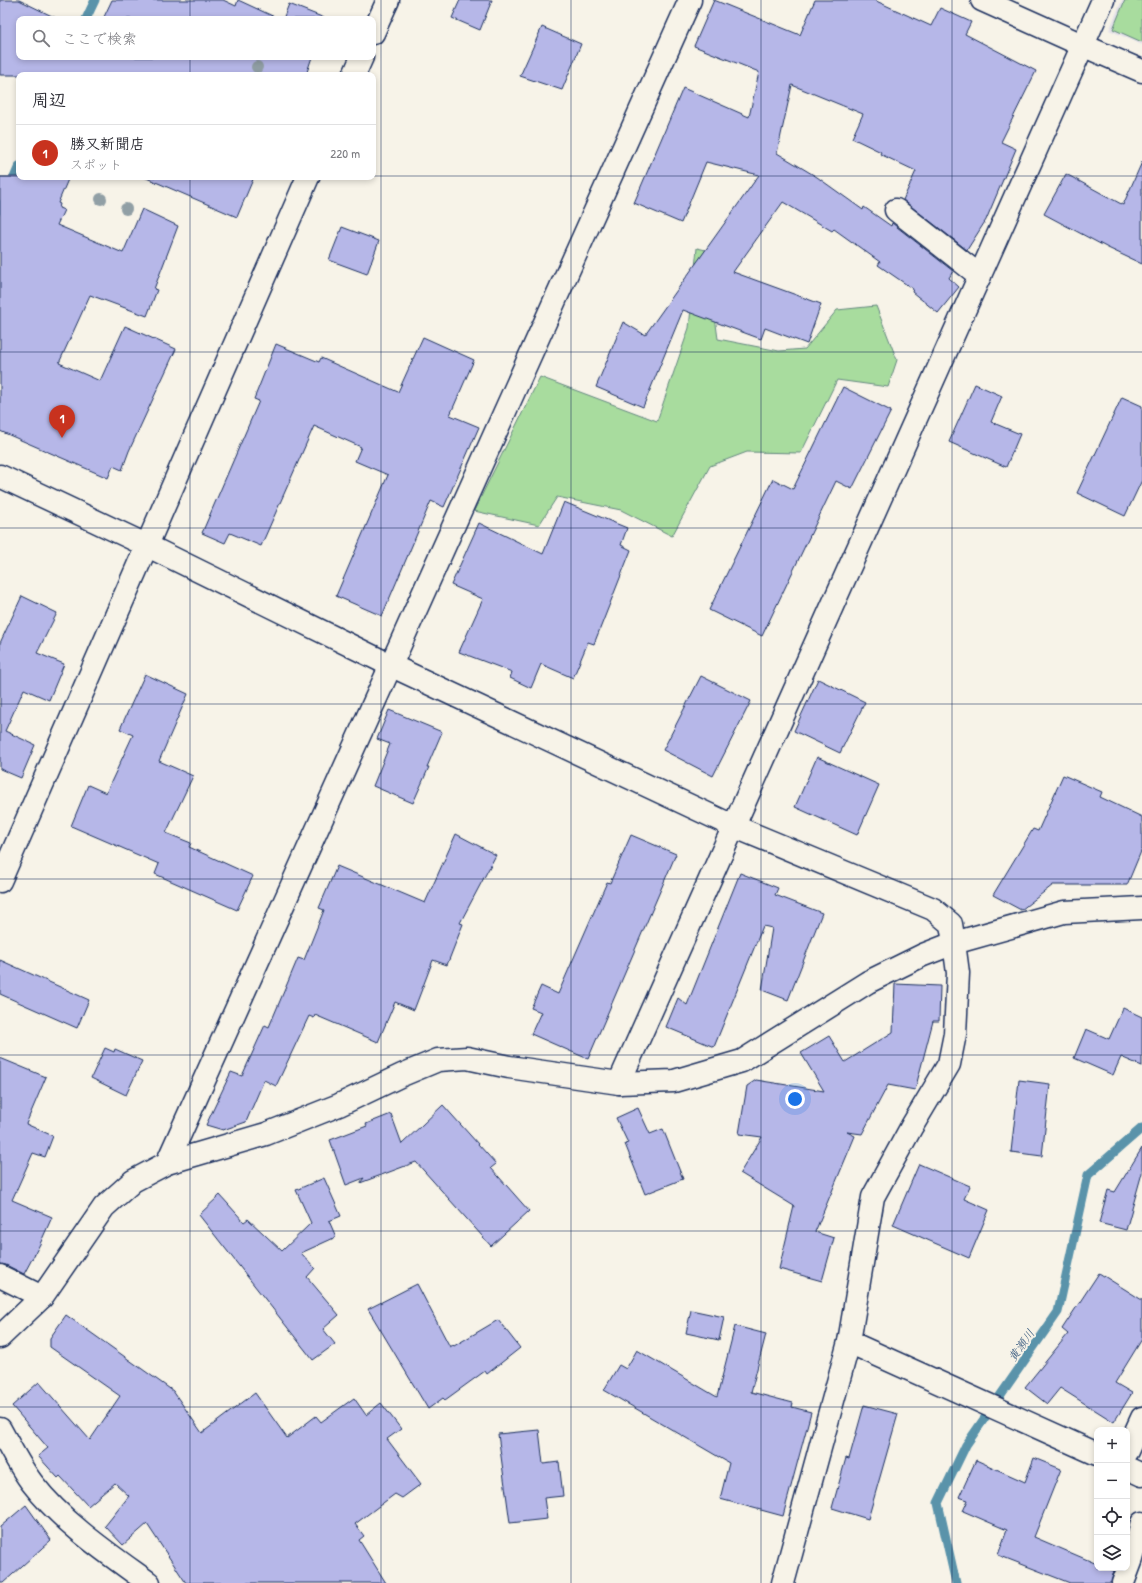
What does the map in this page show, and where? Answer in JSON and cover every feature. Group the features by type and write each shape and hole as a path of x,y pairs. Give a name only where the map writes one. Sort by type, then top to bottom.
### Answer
{"street":[{"path":"376,26 388,0"},
{"path":"167,1163 690,0"},
{"path":"982,0 1142,71"},
{"path":"619,1083 1103,0"},
{"path":"355,72 361,60"},
{"path":"0,881 307,180"},
{"path":"896,210 980,276"},
{"path":"0,476 146,545 390,665 734,826 933,909 951,924 958,973 955,1034 948,1064 873,1197 849,1342 783,1583"},
{"path":"0,1337 42,1297 104,1207 133,1181 167,1163 266,1134 339,1105 402,1075 438,1060 467,1058 516,1068 619,1083 674,1081 742,1061 868,982 923,955 954,943 1064,912 1142,908"},
{"path":"0,1276 42,1297"},
{"path":"849,1342 1094,1453"},
{"path":"1130,1444 1142,1418"},
{"path":"0,1429 33,1484 66,1520 149,1583"},
{"path":"1130,1469 1142,1475"},
{"path":"1123,1583 1137,1556 1142,1523"}],"shaded area":[{"path":"1122,0 1142,0 1142,45 1109,30"}],"green space":[{"path":"1125,0 1142,0 1142,42 1113,29"},
{"path":"697,248 706,250 718,339 779,351 805,349 837,310 876,306 897,360 888,387 837,380 801,453 747,452 710,466 672,536 621,510 557,497 539,525 474,511 540,377 657,421 689,328"}],"building":[{"path":"0,0 19,0 52,16 16,16 16,60 311,60 307,72 16,72 16,75 0,75"},
{"path":"112,0 223,0 236,6 238,0 273,16 104,16"},
{"path":"460,0 492,0 480,30 452,18"},
{"path":"714,0 800,35 815,0 874,0 931,26 940,8 971,22 965,34 1036,71 1001,142 1016,149 986,220 967,250 903,200 916,171 880,154 881,152 852,138 863,114 792,85 777,153 817,177 863,210 864,207 891,226 892,223 953,271 949,278 959,287 938,313 912,292 913,289 878,265 880,262 834,229 832,231 783,202 733,272 821,304 807,344 765,328 761,339 683,310 643,407 596,387 623,322 645,335 759,175 706,162 681,223 634,203 683,88 749,117 759,72 694,46"},
{"path":"289,4 319,16 284,16"},
{"path":"542,27 581,44 562,90 520,76"},
{"path":"1142,162 1142,264 1044,214 1066,174 1123,205"},
{"path":"0,177 16,177 16,180 68,180 58,203 60,204 59,208 64,210 57,225 123,253 142,209 178,226 154,289 157,290 147,316 90,295 59,363 100,381 125,326 176,349 129,451 122,470 113,466 108,478 0,431"},
{"path":"151,180 253,180 237,217"},
{"path":"342,227 379,241 367,274 329,260"},
{"path":"423,337 474,360 450,415 479,427 444,507 431,501 382,616 336,596 388,475 355,461 361,447 314,426 261,546 230,533 225,543 202,533 259,401 254,399 276,344 319,362 321,358 398,392"},
{"path":"975,384 1002,396 991,422 1020,434 1006,467 949,442"},
{"path":"843,387 891,411 852,489 836,481 762,636 709,610 773,479 793,489"},
{"path":"1122,397 1142,406 1142,480 1125,516 1077,493"},
{"path":"564,502 627,528 621,545 631,550 594,644 588,642 573,678 541,664 531,688 510,678 512,672 459,652 483,599 451,585 479,523 543,554"},
{"path":"22,596 57,613 37,653 64,664 49,700 24,689 5,731 35,745 21,778 0,769 0,643"},
{"path":"145,674 188,694 159,761 193,776 166,833 191,843 189,847 253,876 237,910 155,874 159,864 71,826 88,785 106,793 133,735 120,729"},
{"path":"701,676 751,701 713,776 663,750"},
{"path":"818,679 865,702 840,753 794,731"},
{"path":"389,710 442,732 413,803 373,786 390,744 377,739"},
{"path":"817,757 879,785 857,835 795,807"},
{"path":"1063,775 1102,792 1100,797 1142,817 1142,849 1127,885 1053,885 1021,910 993,895 1033,829 1038,831"},
{"path":"456,834 496,855 460,923 463,924 447,965 433,960 414,1010 395,1002 378,1042 315,1015 314,1018 309,1016 276,1086 264,1080 246,1122 223,1130 206,1125 231,1072 242,1076 265,1025 269,1027 298,958 304,960 324,910 319,908 337,866 425,903"},
{"path":"631,835 676,854 588,1059 531,1034 541,1012 531,1008 541,986 558,994 607,882 610,883"},
{"path":"740,873 778,888 775,895 822,913 788,1000 762,990 772,928 763,926 714,1047 666,1027 678,998 687,1005"},
{"path":"0,960 89,1000 77,1028 0,994"},
{"path":"895,984 940,986 939,1021 933,1021 915,1090 888,1085 862,1134 847,1132 855,1136 815,1232 834,1238 822,1281 779,1269 794,1206 740,1173 762,1137 739,1134 747,1086 756,1080 824,1091 801,1053 829,1036 845,1062 893,1032"},
{"path":"1123,1008 1142,1017 1142,1066 1121,1057 1113,1075 1074,1058 1086,1029 1109,1039"},
{"path":"105,1048 114,1052 115,1049 142,1061 126,1095 91,1078"},
{"path":"0,1058 46,1077 26,1124 53,1136 45,1157 33,1153 12,1200 52,1217 24,1274 6,1265 0,1264"},
{"path":"1019,1080 1050,1084 1042,1156 1011,1152"},
{"path":"443,1105 496,1164 491,1168 529,1211 491,1246 416,1162 360,1183 364,1178 346,1185 330,1140 367,1126 366,1124 391,1114 402,1144"},
{"path":"638,1108 650,1134 663,1129 683,1179 645,1194 625,1144 628,1143 616,1118"},
{"path":"1142,1148 1142,1173 1126,1230 1099,1223 1108,1190 1115,1192"},
{"path":"919,1164 970,1186 964,1199 989,1210 969,1258 893,1225"},
{"path":"324,1178 341,1216 329,1221 336,1237 301,1253 315,1268 307,1277 339,1315 323,1329 335,1344 313,1360 199,1215 220,1195 244,1222 248,1219 282,1251 311,1223 296,1190"},
{"path":"1099,1273 1142,1300 1142,1339 1115,1383 1132,1393 1114,1422 1060,1388 1047,1404 1025,1387 1068,1334 1062,1329"},
{"path":"417,1284 450,1347 498,1320 520,1348 487,1374 485,1371 445,1400 443,1398 428,1409 368,1309"},
{"path":"691,1310 724,1317 719,1340 686,1333"},
{"path":"66,1315 173,1391 202,1433 255,1393 287,1438 316,1416 321,1422 354,1398 366,1415 381,1403 401,1429 387,1439 421,1484 402,1498 395,1494 355,1524 364,1536 359,1540 386,1583 186,1583 147,1524 123,1545 105,1526 129,1496 115,1483 88,1506 60,1476 58,1478 38,1456 48,1448 12,1406 39,1382 90,1440 120,1396 50,1347 50,1338"},
{"path":"735,1326 766,1334 751,1392 793,1403 792,1407 811,1412 783,1516 720,1499 729,1463 604,1390 619,1365 626,1369 637,1350 717,1397"},
{"path":"864,1405 898,1414 868,1519 832,1508 846,1458 849,1459"},
{"path":"539,1430 543,1464 559,1462 563,1496 544,1498 547,1519 510,1523 498,1434"},
{"path":"1034,1458 1061,1469 1034,1537 1094,1563 1094,1571 1114,1571 1111,1583 1070,1583 998,1555 1007,1530 963,1511 968,1500 959,1497 976,1460 1025,1482"},
{"path":"26,1505 51,1540 3,1583 0,1583 0,1527"}],"waterway":[{"path":"87,16 95,0"},
{"path":"0,210 16,173"},
{"name":"黄瀬川","path":"956,1583 938,1503 966,1445 1058,1312 1088,1175 1142,1128"}],"place":[{"name":"勝又新聞店","path":"62,438"}]}
